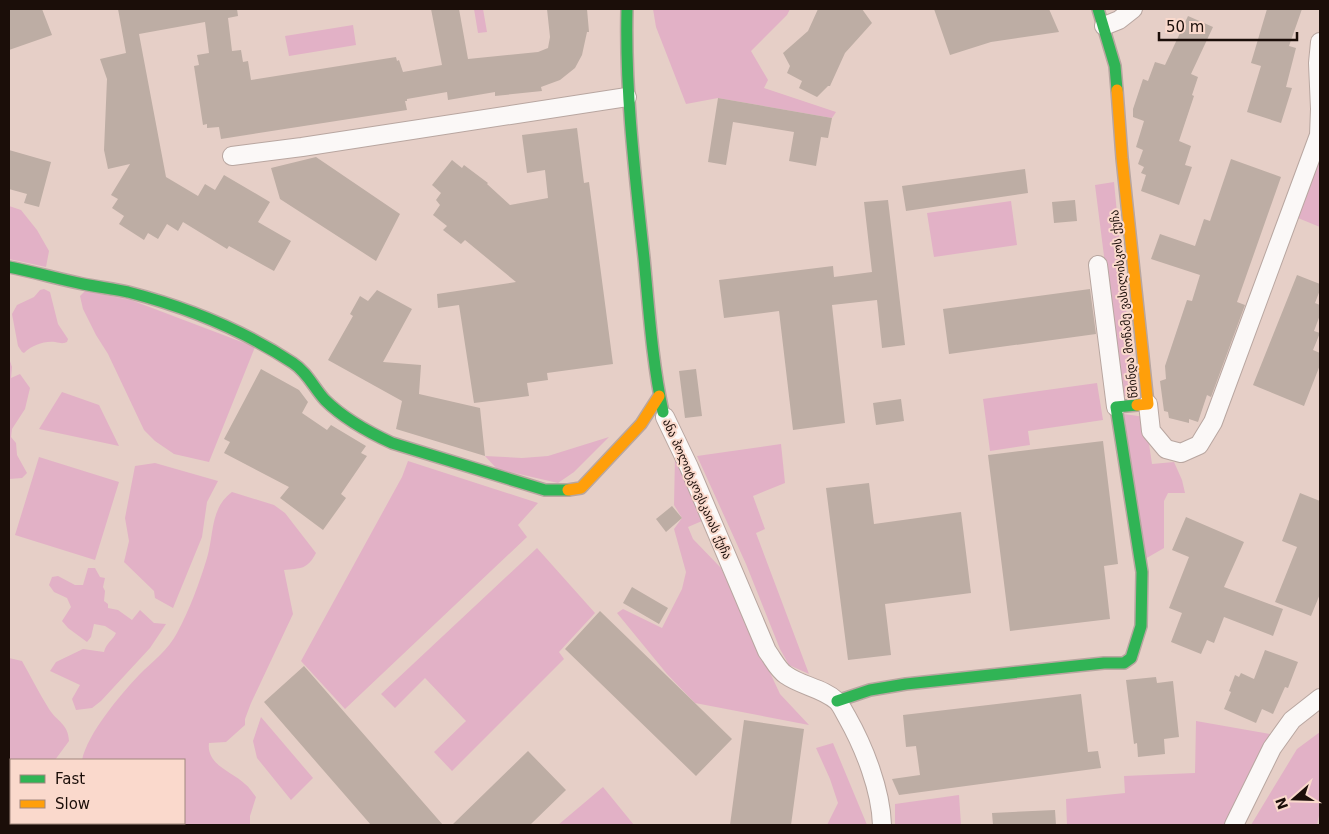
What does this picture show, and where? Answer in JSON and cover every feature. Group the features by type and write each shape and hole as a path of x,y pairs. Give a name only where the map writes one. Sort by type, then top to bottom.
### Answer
{"street":[{"name":"ანა პოლიტკოვსკაიას ქუჩა","path":"627,9 627,98 659,396 665,417 768,651 784,675 825,693 837,701"},
{"name":"წმინდა მოწამე ვასილისკოს ქუჩა","path":"837,701 870,690 906,684 1104,663 1124,663 1131,658 1141,626 1142,572 1116,407 1148,404 1122,158 1115,66 1098,9"},
{"path":"1104,26 1119,20 1133,9"},
{"path":"1148,404 1151,431 1166,450 1181,453 1199,446 1213,422 1319,135 1318,63 1320,42"},
{"path":"232,156 627,98"},
{"path":"1098,265 1116,407"},
{"path":"9,267 128,292 181,308 218,322 296,365 325,399 346,417 371,433 392,443 545,490 562,491 581,488 641,424 659,396"},
{"path":"1234,825 1272,748 1292,720 1320,698"},
{"path":"837,701 866,756 881,814 882,825"}],"shaded area":[{"path":"474,9 483,9 487,32 478,33"},
{"path":"653,9 790,9 787,15 751,51 768,80 764,88 836,112 832,118 718,98 686,104 656,27"},
{"path":"353,25 356,45 289,56 285,36"},
{"path":"1320,151 1320,227 1298,218"},
{"path":"1114,182 1134,391 1122,398 1095,185"},
{"path":"1011,201 1017,245 934,257 927,213"},
{"path":"9,206 21,210 37,230 49,251 46,267 9,259"},
{"path":"44,289 50,292 58,324 68,339 64,343 46,342 38,344 24,353 18,346 12,314 17,305 34,297 40,290"},
{"path":"85,291 131,300 255,347 209,462 174,454 155,441 144,430 108,354 83,309 80,296"},
{"path":"9,358 12,367 11,378 20,374 30,388 25,409 12,429 11,437 16,443 17,455 27,473 22,478 9,479"},
{"path":"1097,383 1103,420 1028,431 1030,445 990,451 983,399"},
{"path":"62,392 99,405 119,446 39,429"},
{"path":"1124,414 1145,417 1152,464 1174,462 1182,480 1185,493 1168,493 1164,501 1164,548 1145,559"},
{"path":"609,437 574,472 558,483 497,469 485,456 522,458 548,456"},
{"path":"781,444 785,483 753,496 765,529 756,533 809,674 789,665 780,649 746,564 697,456"},
{"path":"675,456 702,521 688,527 693,539 721,568 780,694 809,725 695,703 667,674 617,613 623,609 662,628 682,589 686,572 674,529 682,518 674,505"},
{"path":"39,457 119,482 95,560 15,535"},
{"path":"408,461 538,503 518,525 527,537 345,709 301,661 402,477"},
{"path":"155,463 218,481 207,502 202,537 173,608 155,598 154,591 124,562 129,541 125,518 135,466"},
{"path":"232,492 274,505 285,513 316,553 310,563 303,567 284,570 293,614 251,703 245,719 245,725 226,742 209,743 209,751 216,762 246,785 256,797 250,816 250,825 51,825 185,824 185,759 82,759 91,738 114,704 131,683 174,639 190,606 204,568 216,514 225,498"},
{"path":"537,548 595,613 559,652 564,659 452,771 434,752 466,721 425,678 395,708 381,694"},
{"path":"88,568 95,568 100,577 105,578 103,587 105,591 104,601 108,604 108,608 118,610 132,620 140,610 154,623 166,624 150,648 101,701 92,708 76,710 72,699 80,685 50,671 56,662 83,649 104,652 106,646 116,633 105,626 94,624 91,637 87,642 68,628 62,621 71,607 67,598 54,592 49,585 52,577 58,576 75,585 83,585"},
{"path":"9,658 22,661 49,709 67,730 69,741 56,759 10,759 10,782 9,671"},
{"path":"261,717 313,778 291,800 257,758 253,741"},
{"path":"1196,721 1270,734 1226,825 1067,825 1066,799 1125,793 1124,776 1195,773"},
{"path":"1320,732 1320,811 1317,825 1251,825 1297,749"},
{"path":"833,743 867,825 827,825 838,803 816,748"},
{"path":"603,787 634,825 558,825"},
{"path":"959,795 961,825 895,825 895,804"}],"building":[{"path":"9,9 42,9 52,35 9,50"},
{"path":"118,9 237,9 238,16 228,18 232,51 241,50 243,62 248,61 251,80 396,57 403,72 442,65 431,9 459,9 468,59 538,52 548,48 550,37 547,9 587,9 589,32 587,32 582,55 575,68 560,80 541,87 542,91 495,96 495,92 448,100 447,92 407,99 405,101 407,110 221,139 219,127 207,128 207,124 203,125 194,66 199,65 197,55 209,53 205,22 139,34 166,177 198,196 205,184 215,190 224,175 270,202 258,222 291,241 274,271 229,246 227,249 183,222 178,231 167,224 158,239 148,233 144,240 119,224 124,216 112,208 118,199 111,195 130,164 108,169 104,150 107,79 100,59 126,53"},
{"path":"818,9 862,9 872,23 845,53 830,86 817,97 799,88 802,81 787,73 790,66 783,53 808,31"},
{"path":"934,9 1049,9 1059,32 991,42 950,55"},
{"path":"1267,9 1302,9 1289,46 1296,48 1286,87 1292,88 1281,123 1247,112 1261,66 1251,63"},
{"path":"1188,16 1213,27 1191,74 1198,77 1192,95 1194,96 1179,141 1191,146 1185,165 1192,167 1179,205 1141,191 1146,175 1141,173 1144,167 1138,164 1143,150 1136,147 1144,121 1133,117 1133,109 1143,79 1148,81 1155,62 1165,65"},
{"path":"718,98 832,118 828,138 821,137 816,166 789,161 794,132 733,122 726,165 708,162"},
{"path":"577,128 584,183 589,182 613,364 547,373 548,380 527,383 529,396 474,403 459,305 438,308 437,294 516,282 465,240 461,244 443,230 447,226 433,215 440,205 436,200 441,193 432,185 452,160 462,168 464,165 488,183 510,205 548,198 545,170 527,173 522,135"},
{"path":"9,150 51,162 39,207 24,203 27,194 9,189"},
{"path":"316,157 400,214 376,261 280,199 271,168"},
{"path":"1231,159 1281,177 1237,302 1245,305 1211,397 1207,395 1198,422 1189,419 1189,423 1169,418 1168,412 1164,411 1160,381 1166,379 1165,366 1187,300 1192,301 1200,275 1151,259 1160,234 1195,246 1204,219 1210,221"},
{"path":"1025,169 1028,193 906,211 902,186"},
{"path":"888,200 905,345 882,348 877,300 832,305 845,423 793,430 779,311 724,318 719,280 833,266 834,277 872,272 864,202"},
{"path":"1075,200 1077,221 1054,223 1052,202"},
{"path":"1297,275 1320,284 1320,290 1315,303 1320,305 1320,315 1314,331 1320,333 1313,350 1320,353 1320,365 1304,406 1253,385"},
{"path":"1090,289 1096,334 949,354 943,309"},
{"path":"377,290 412,309 383,362 421,365 419,394 480,408 485,456 396,429 402,401 328,360 353,316 350,314 360,296 368,301"},
{"path":"261,369 299,390 308,402 302,413 327,430 331,425 366,446 361,453 367,456 341,494 346,498 323,530 280,498 289,487 224,453 230,442 224,439"},
{"path":"696,369 702,416 685,418 679,371"},
{"path":"901,399 904,421 876,425 873,403"},
{"path":"1103,441 1118,564 1104,566 1110,619 1010,631 988,455"},
{"path":"869,483 874,524 961,512 971,593 885,604 891,655 848,660 826,488"},
{"path":"1300,493 1320,501 1320,594 1311,616 1275,602 1297,547 1282,541"},
{"path":"672,506 682,518 666,532 656,519"},
{"path":"1186,517 1244,542 1224,587 1283,609 1273,636 1224,617 1214,643 1207,640 1201,654 1171,642 1182,613 1169,608 1189,557 1172,550"},
{"path":"632,587 668,608 659,624 623,603"},
{"path":"600,611 732,739 696,776 565,649"},
{"path":"1265,650 1298,662 1288,688 1285,687 1273,714 1262,709 1256,723 1224,709 1235,675 1239,677 1241,673 1254,679"},
{"path":"304,666 443,825 371,825 264,702"},
{"path":"1156,677 1157,683 1173,681 1179,737 1164,739 1165,754 1138,757 1137,743 1134,744 1126,680"},
{"path":"1081,694 1088,752 1098,751 1101,768 899,795 892,779 920,775 916,746 906,747 903,715"},
{"path":"744,720 804,729 791,825 730,825"},
{"path":"528,751 566,790 530,825 452,825"},
{"path":"1055,810 1056,825 993,825 992,813"}],"traffic: fast":[{"path":"627,9 629,103 634,165 653,355 663,412"},
{"path":"1098,9 1115,66 1117,90"},
{"path":"9,267 128,292 193,312 254,340 293,363 332,407 383,439 545,490 568,490"},
{"path":"837,701 870,690 906,684 1104,663 1124,663 1131,658 1141,626 1142,572 1116,407 1137,405"}],"traffic: slow":[{"path":"1117,90 1122,158 1148,404 1137,405"},
{"path":"568,490 581,488 641,424 659,396"}]}
